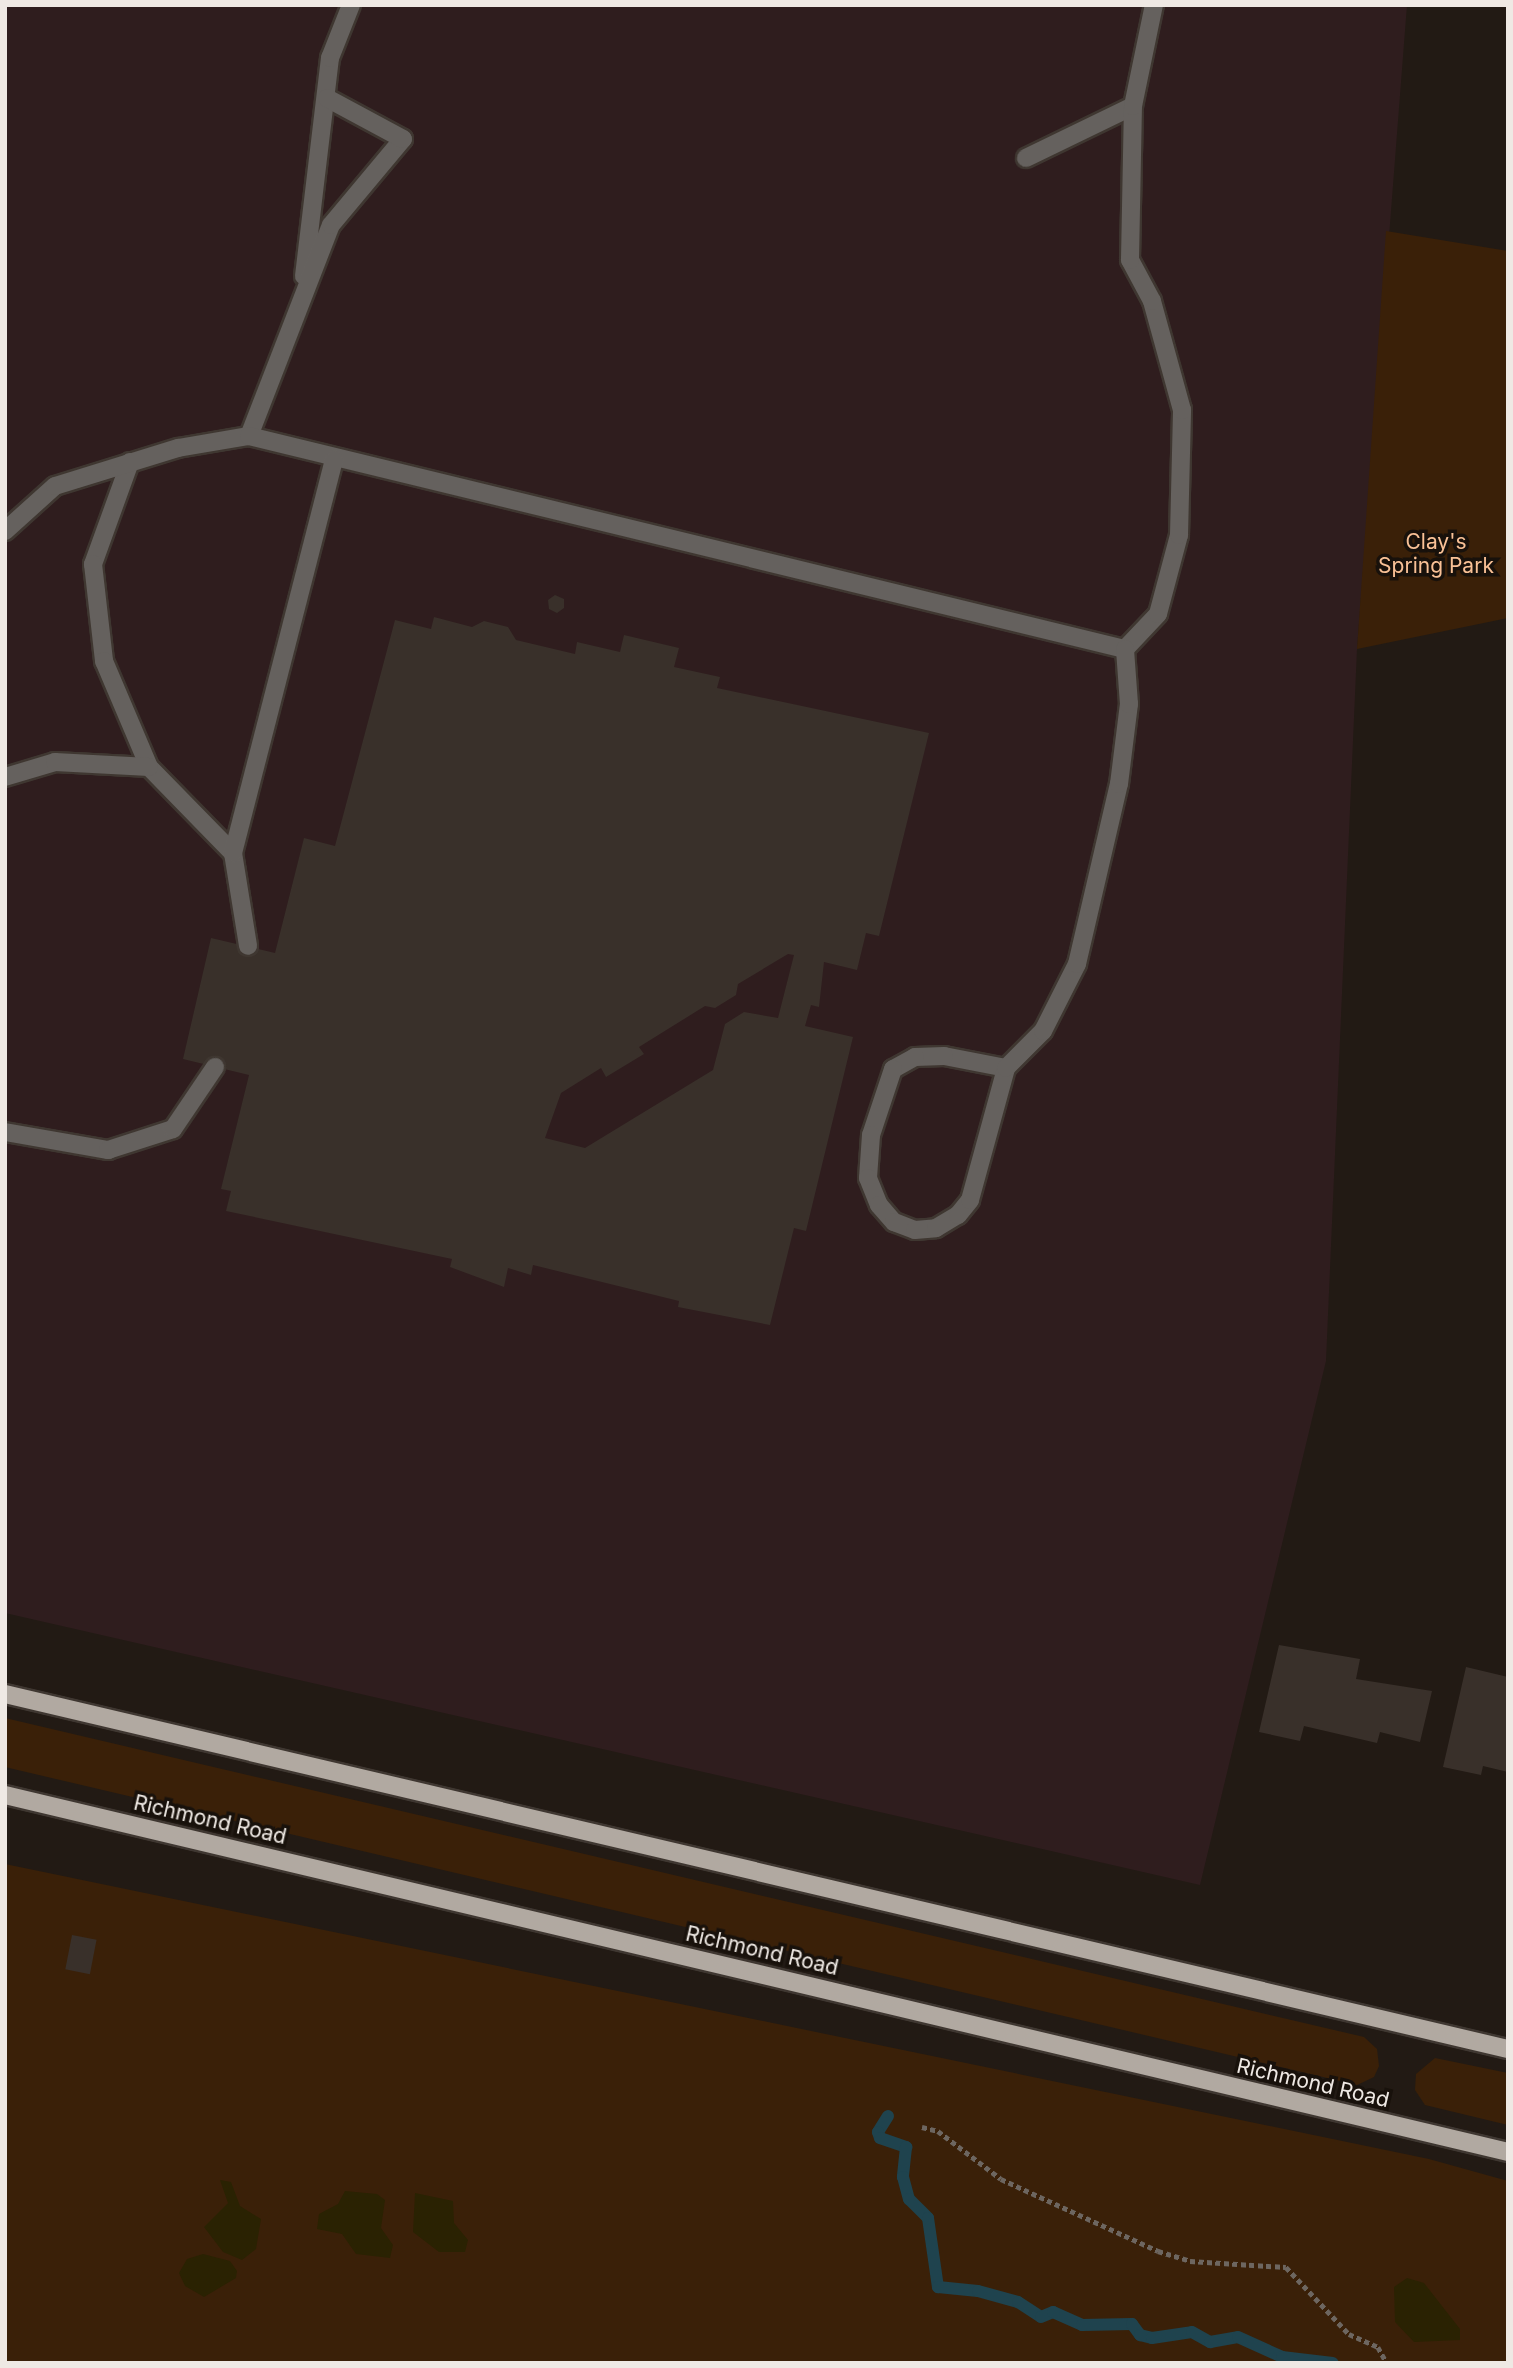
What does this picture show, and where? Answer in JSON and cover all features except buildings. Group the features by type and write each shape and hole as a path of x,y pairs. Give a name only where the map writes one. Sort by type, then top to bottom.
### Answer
{"main road":[{"path":"5,1694 1508,2049"},
{"name":"Richmond Road","path":"5,1795 1508,2152"}],"lane":[{"path":"303,294 310,189 327,98 330,58 351,5"},
{"path":"1006,1068 944,1056 915,1057 893,1069 871,1135 868,1178 879,1205 894,1222 915,1230 936,1228 958,1215 970,1200 1006,1068 1043,1031 1077,964 1119,784 1129,704 1125,649 1158,614 1179,536 1182,410 1152,301 1130,260 1133,106 1154,5"},
{"path":"249,436 331,225 403,139 327,98"},
{"path":"1026,158 1133,106"},
{"path":"5,531 55,486 130,462 249,436 334,460 1125,649"},
{"path":"248,946 233,853 334,460"},
{"path":"130,462 93,564 104,661 149,767 233,853"},
{"path":"5,777 55,762 149,767"},
{"path":"5,1132 108,1150 173,1129 215,1067"}],"path":[{"path":"922,2127 937,2131 1001,2179 1158,2251 1190,2261 1286,2267 1349,2334 1378,2347 1387,2363"}],"shaded area":[{"path":"5,5 1407,5 1357,649 1326,1361 1200,1885 5,1613"}],"green space":[{"name":"Clay's Spring Park","path":"1386,231 1508,251 1508,618 1357,649"},
{"path":"5,1718 1364,2037 1377,2049 1379,2066 1374,2077 1357,2085 5,1767"},
{"path":"5,1864 1429,2159 1508,2181 1508,2363 5,2363"},
{"path":"1435,2058 1508,2073 1508,2125 1425,2105 1415,2090 1416,2074"}],"sand":[{"path":"220,2180 231,2182 240,2206 261,2219 256,2249 242,2260 223,2252 204,2227 228,2203"},
{"path":"345,2191 377,2194 385,2200 381,2228 393,2245 390,2258 356,2254 342,2234 317,2229 319,2214 338,2204"},
{"path":"415,2193 453,2201 454,2223 468,2240 465,2252 439,2252 413,2232"},
{"path":"203,2254 230,2261 237,2271 236,2278 204,2297 185,2286 179,2273 187,2259"},
{"path":"1407,2278 1424,2283 1460,2329 1460,2340 1414,2342 1395,2322 1394,2287"}],"waterway":[{"path":"888,2116 878,2132 880,2138 906,2147 903,2177 909,2199 928,2218 938,2287 978,2291 1018,2302 1041,2317 1053,2312 1082,2325 1132,2324 1140,2335 1152,2338 1192,2332 1210,2342 1238,2337 1282,2357 1333,2363"}]}
